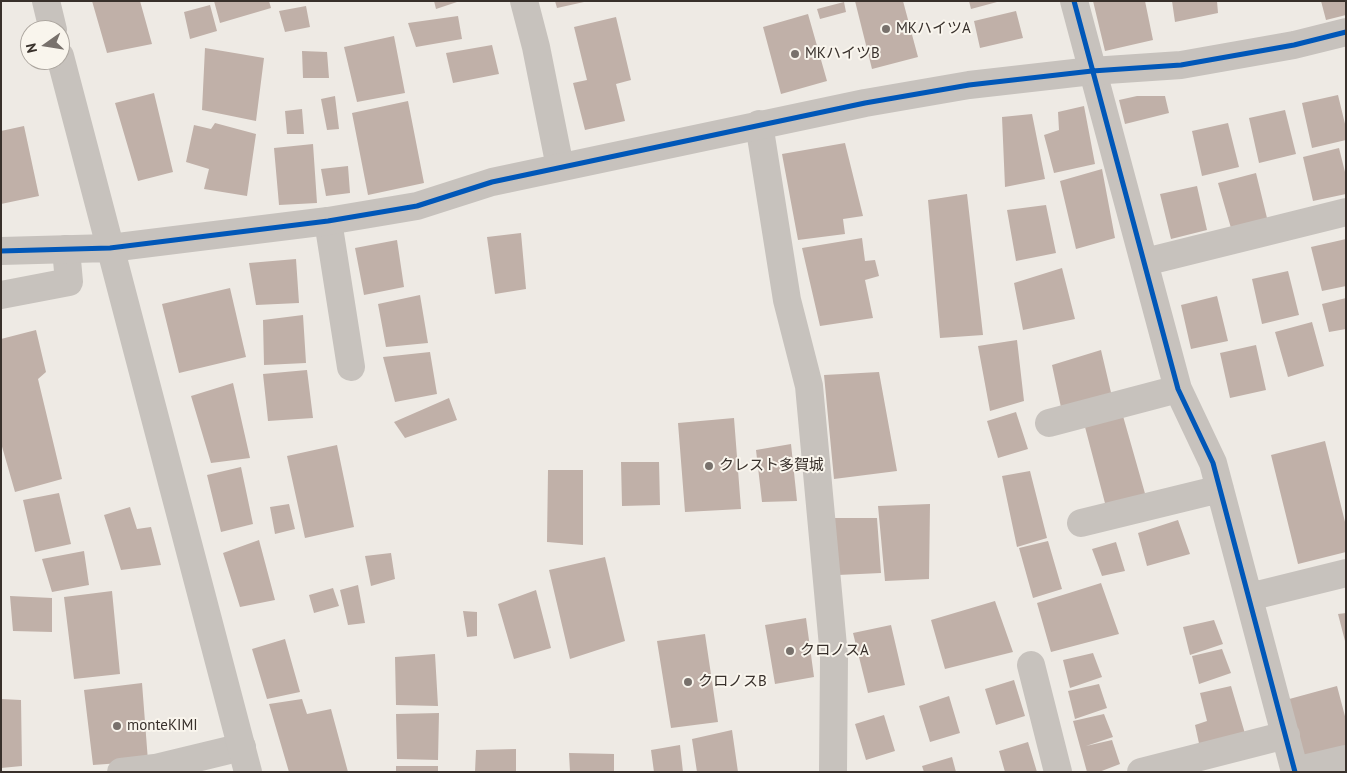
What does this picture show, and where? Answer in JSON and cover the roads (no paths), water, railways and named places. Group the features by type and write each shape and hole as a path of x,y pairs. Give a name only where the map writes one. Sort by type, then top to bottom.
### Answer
{"street":[{"path":"46,1 51,20"},
{"path":"524,1 536,47 560,167"},
{"path":"1074,1 1178,389 1213,463 1295,772 1346,759"},
{"path":"1,251 110,248 328,222 417,206 492,182 759,124 969,85 1092,71 1181,65 1294,45 1346,32"},
{"path":"64,70 245,759 122,772"},
{"path":"759,124 787,300 808,386 834,657 833,772"},
{"path":"1145,262 1346,212"},
{"path":"328,222 351,367"},
{"path":"1,295 69,282 66,249"},
{"path":"1050,423 1178,389"},
{"path":"1081,523 1220,489"},
{"path":"1249,597 1346,573"},
{"path":"1031,665 1058,772"},
{"path":"1141,772 1286,735"}],"place":[{"name":"MKハイツA","path":"886,29"},
{"name":"MKハイツB","path":"795,54"},
{"name":"クレスト多賀城","path":"709,466"},
{"name":"クロノスA","path":"790,651"},
{"name":"クロノスB","path":"688,682"},
{"name":"monteKIMI","path":"117,726"}]}
